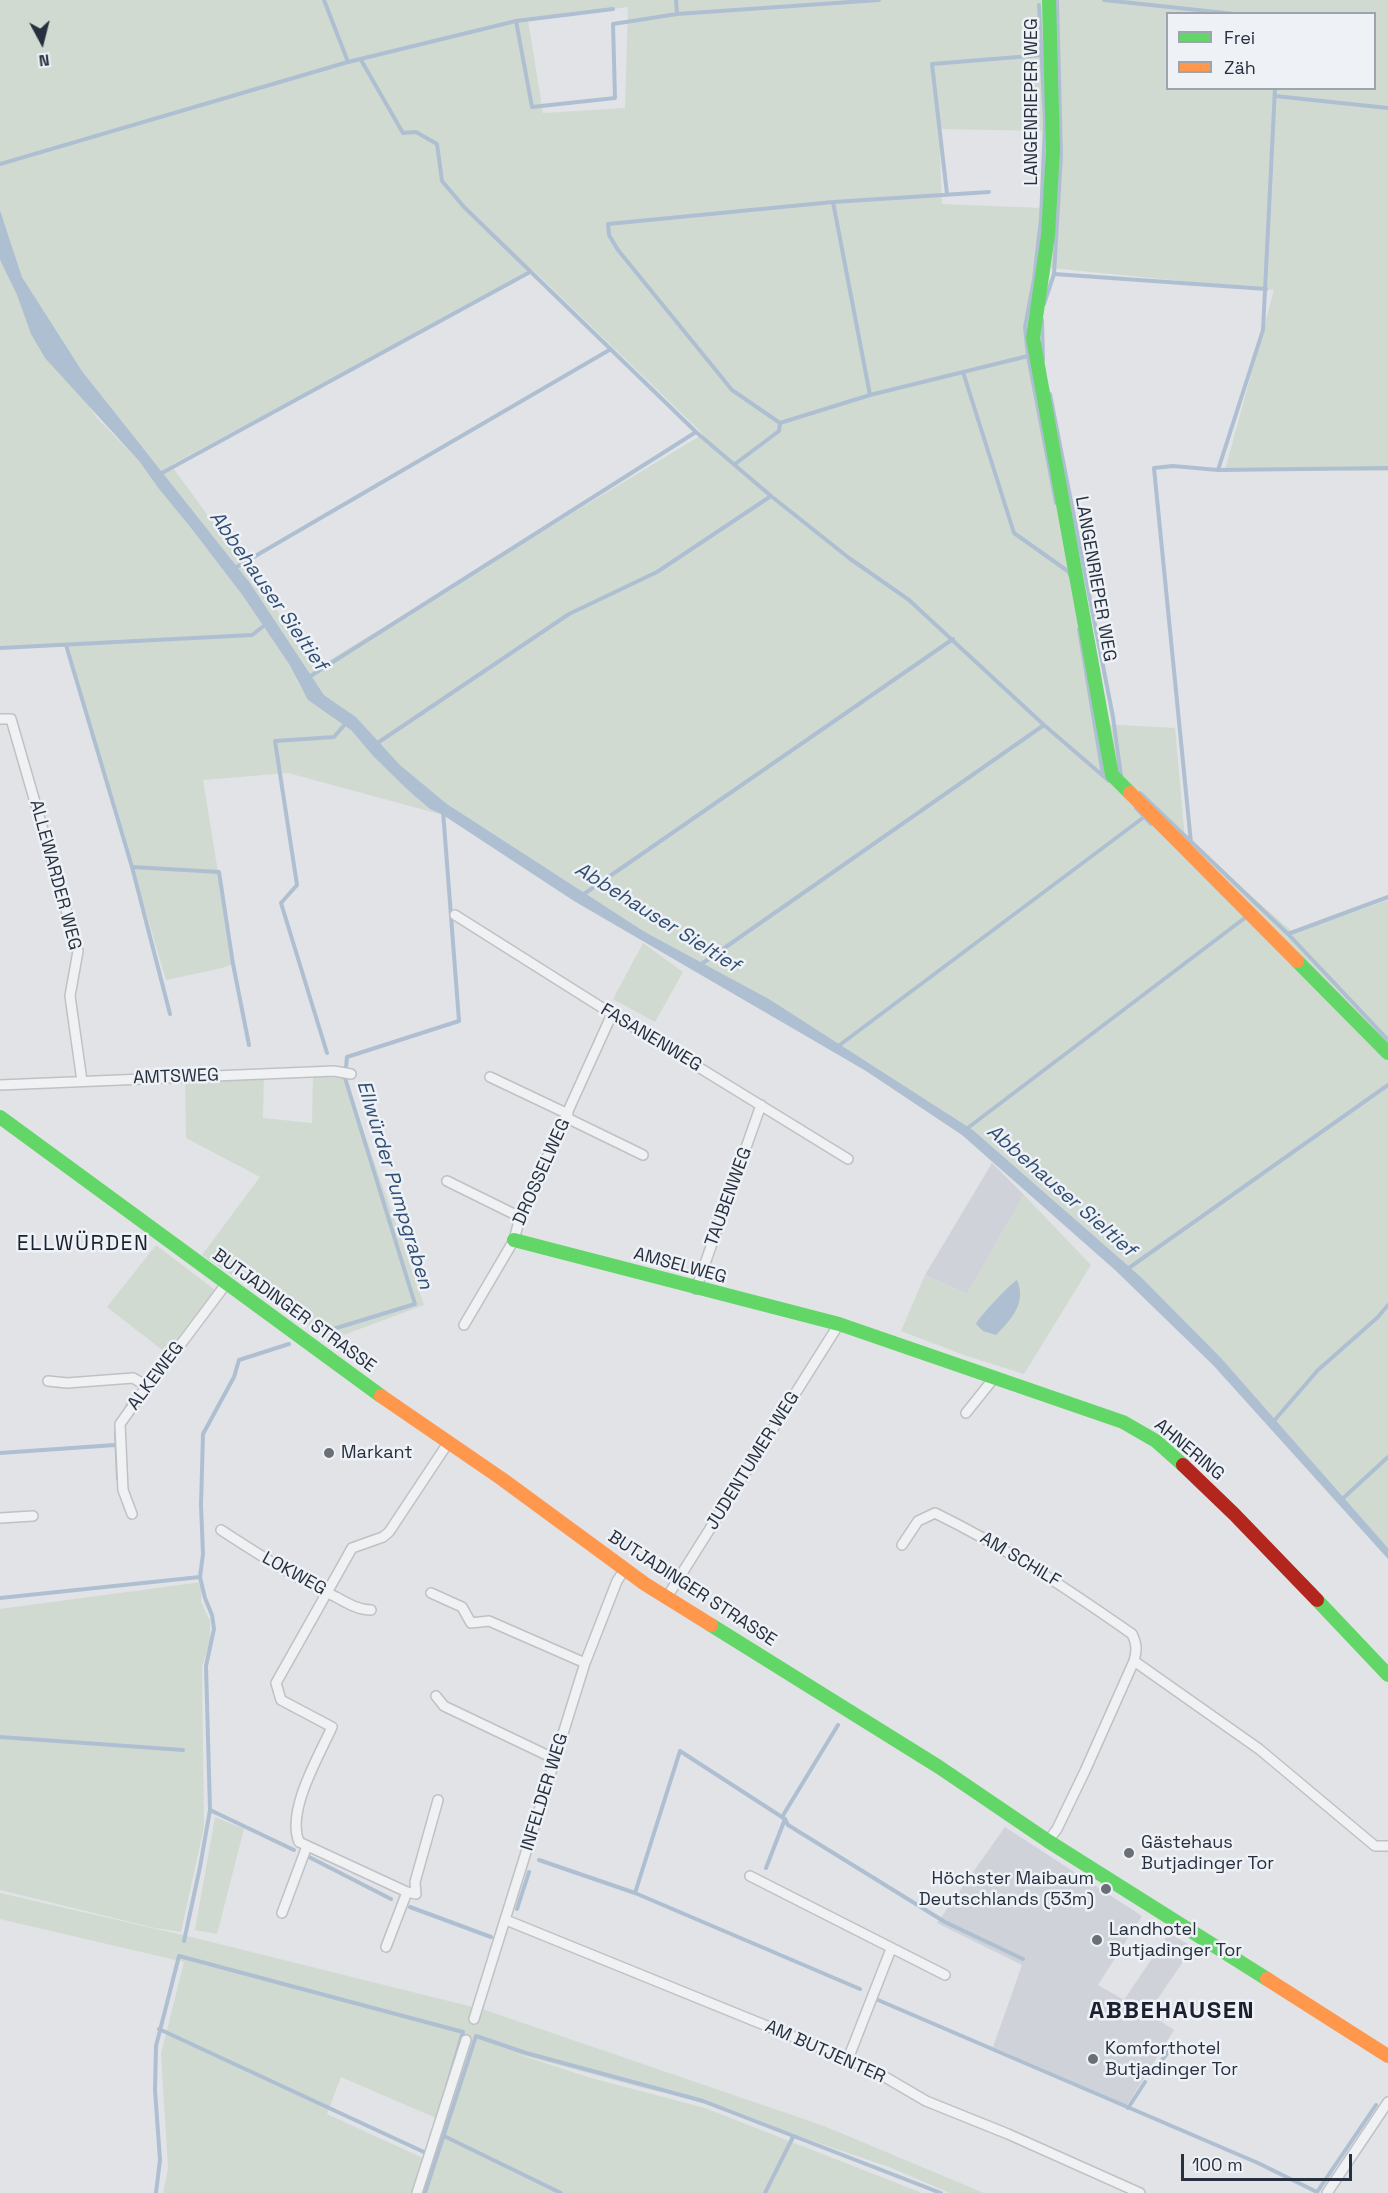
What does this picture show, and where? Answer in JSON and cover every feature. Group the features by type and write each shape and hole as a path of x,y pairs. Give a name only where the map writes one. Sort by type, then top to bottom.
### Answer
{"street":[{"name":"LANGENRIEPER WEG","path":"1049,0 1053,149 1048,235 1033,338 1112,775 1388,1053"},
{"name":"ALLEWARDER WEG","path":"0,719 11,719 78,951 70,996 82,1081"},
{"name":"FASANENWEG","path":"455,915 848,1159"},
{"name":"DROSSELWEG","path":"464,1325 514,1240 519,1217 612,1014"},
{"name":"AMTSWEG","path":"0,1085 334,1071 351,1074"},
{"path":"490,1077 644,1155"},
{"name":"TAUBENWEG","path":"696,1288 761,1105"},
{"name":"BUTJADINGER STRASSE","path":"0,1117 226,1284 625,1569 939,1767 1048,1841 1388,2056"},
{"path":"447,1181 519,1217"},
{"name":"AMSELWEG","path":"514,1240 838,1324"},
{"name":"ALKEWEG","path":"132,1514 123,1490 120,1424 226,1284"},
{"name":"AHNERING","path":"838,1324 1123,1422 1156,1441 1234,1514 1388,1675"},
{"name":"JUDENTUMER WEG","path":"667,1597 838,1324"},
{"path":"48,1381 67,1383 134,1378 147,1386"},
{"path":"966,1413 994,1378"},
{"path":"412,1894 299,1842 296,1834 300,1801 332,1727 281,1700 276,1683 352,1548 383,1537 389,1532 448,1443"},
{"name":"AM SCHILF","path":"903,1545 918,1521 935,1513 970,1530 1070,1590 1132,1634 1137,1643 1134,1661"},
{"path":"0,1518 33,1516"},
{"name":"LOKWEG","path":"221,1530 270,1562 326,1593 362,1610 371,1610"},
{"name":"INFELDER WEG","path":"474,2019 585,1663 617,1581 625,1569"},
{"path":"431,1593 462,1607 471,1623 489,1621 585,1663"},
{"path":"1048,1841 1057,1829 1085,1771 1134,1661 1258,1749 1375,1846 1388,1846"},
{"path":"436,1696 444,1706 555,1759"},
{"path":"386,1947 412,1894 438,1800"},
{"path":"282,1913 308,1846"},
{"path":"750,1876 945,1975"},
{"name":"AM BUTJENTER","path":"506,1920 848,2059 926,2101 1008,2134 1140,2193"},
{"path":"848,2059 891,1949"},
{"path":"417,2193 466,2040"},
{"path":"1327,2193 1388,2102"}],"shaded area":[{"path":"0,0 1388,0 1388,471 1225,470 1274,290 1051,268 1032,359 1103,724 1175,728 1185,839 1294,933 1388,900 1388,1548 1222,1359 1141,1277 973,1130 769,999 645,932 447,804 400,765 356,717 324,695 250,583 82,371 22,277 0,210","holes":["628,7 625,108 543,113 528,20","939,129 1047,131 1043,208 942,204","533,270 703,434 318,667 171,465"]},
{"path":"0,260 17,295 97,418 139,461 243,596 289,664 301,688 351,730 373,756 430,809 443,815 288,773 203,780 233,964 222,968 166,980 67,646 0,650"},
{"path":"643,943 683,972 655,1022 613,999"},
{"path":"264,1073 263,1118 312,1123 313,1076 345,1078 424,1305 330,1340 202,1255 260,1177 186,1138 185,1078"},
{"path":"992,1163 1024,1195 967,1294 925,1275"},
{"path":"1024,1195 1091,1265 1024,1374 964,1355 901,1331 925,1275 967,1294"},
{"path":"156,1245 215,1290 166,1353 107,1307"},
{"path":"202,1582 201,1602 210,1621 210,1640 202,1667 204,1827 181,1932 155,1928 0,1890 0,1609"},
{"path":"215,1817 244,1829 217,1934 195,1930"},
{"path":"1005,1827 1142,1916 1098,1985 1124,2000 1169,1933 1193,1947 1148,2013 1174,2030 1127,2105 993,2047 1022,1965 937,1923"},
{"path":"0,1893 191,1937 485,2010 824,2126 984,2193 950,2193 889,2167 681,2096 514,2053 591,2078 705,2108 922,2193 163,2193 168,2168 161,2054 184,1962 0,1919","holes":["341,2077 436,2118 423,2158 327,2114"]}],"water":[{"path":"0,210 22,277 82,371 250,583 324,695 356,717 400,765 447,804 645,932 769,999 973,1130 1141,1277 1222,1359 1388,1548 1388,1559 1213,1365 1115,1270 962,1135 866,1071 574,901 443,815 430,809 373,756 351,730 308,700 289,664 243,596 191,528 139,461 45,358 31,334 17,295 0,260"},
{"path":"1017,1280 1020,1288 1019,1304 1012,1317 996,1335 983,1331 976,1324 978,1320"}],"waterway":[{"path":"324,0 348,62"},
{"path":"676,0 677,14"},
{"path":"516,21 532,107 615,98 613,24 677,14 879,0"},
{"path":"1044,304 1054,274 1061,156 1057,0"},
{"path":"1104,0 1216,12"},
{"path":"1039,5 1045,123 1041,219 1034,279 1025,327 1028,356 1056,503"},
{"path":"0,164 348,62 516,21 613,9"},
{"path":"947,194 932,64 1042,55"},
{"path":"361,60 403,133 416,132 437,144 442,181 464,207 696,432 849,558 909,600 1044,725 1109,781"},
{"path":"1218,470 1263,330 1275,90"},
{"path":"1275,96 1388,108"},
{"path":"780,423 732,390 618,250 609,235 608,224 833,202 989,192"},
{"path":"833,202 870,395"},
{"path":"160,474 530,272"},
{"path":"1054,274 1266,289"},
{"path":"1042,320 1043,360"},
{"name":"Abbehauser Sieltief","path":"233,569 611,349"},
{"path":"735,464 779,431 780,423 870,395 1028,356"},
{"path":"963,372 1014,533 1069,572 1070,575"},
{"path":"1050,394 1113,717 1121,776"},
{"name":"Abbehauser Sieltief","path":"309,677 696,432"},
{"path":"1191,843 1154,468 1173,466 1218,470 1388,468"},
{"path":"376,744 569,614 657,572 771,496"},
{"name":"Abbehauser Sieltief","path":"0,648 252,635 265,625"},
{"path":"1079,629 1103,775"},
{"name":"Abbehauser Sieltief","path":"581,896 953,639"},
{"path":"66,645 132,867 170,1014"},
{"path":"327,1053 281,903 297,885 275,741 334,737 346,723"},
{"name":"Abbehauser Sieltief","path":"700,965 1044,725"},
{"path":"1140,793 1288,934 1388,1040"},
{"path":"1136,808 1151,824"},
{"name":"Ellwürder Pumpgraben","path":"320,1333 415,1304 345,1078 347,1057 459,1021 443,811"},
{"path":"837,1047 1144,817"},
{"path":"132,867 219,872 233,964 249,1045"},
{"path":"1288,934 1388,897"},
{"path":"965,1130 1246,917"},
{"name":"Abbehauser Sieltief","path":"1126,1270 1388,1085"},
{"path":"1273,1422 1318,1370 1378,1317 1388,1305"},
{"name":"Ellwürder Pumpgraben","path":"184,1941 210,1810 206,1666 214,1629 200,1577 203,1554 201,1505 203,1434 234,1377 239,1360 289,1344"},
{"path":"127,1407 133,1397"},
{"path":"116,1432 118,1479"},
{"path":"0,1453 115,1445"},
{"path":"1340,1501 1388,1457"},
{"path":"0,1598 200,1577"},
{"path":"782,1817 838,1725"},
{"path":"0,1737 183,1750"},
{"path":"539,1860 635,1893 680,1751 785,1819 788,1825 945,1922 1023,1959"},
{"path":"210,1810 294,1850"},
{"path":"766,1868 785,1819"},
{"path":"309,1857 391,1899"},
{"path":"517,1909 529,1872"},
{"path":"635,1893 860,1989"},
{"path":"410,1907 491,1937"},
{"path":"156,2193 160,2160 155,2090 156,2046 179,1956 463,2032 447,2086"},
{"path":"878,2000 1258,2163 1317,2192 1376,2105"},
{"path":"159,2029 426,2153"},
{"path":"425,2193 476,2036 526,2053 703,2101 941,2193"},
{"path":"1150,2075 1173,2046"},
{"path":"1128,2108 1145,2082"},
{"path":"444,2136 561,2193"},
{"path":"765,2193 793,2137"}],"traffic: fast":[{"path":"1049,0 1053,149 1048,235 1033,338 1112,775 1130,793"},
{"path":"1297,961 1388,1053"},
{"path":"0,1117 381,1396"},
{"path":"514,1240 839,1324 1123,1422 1156,1441 1183,1465"},
{"path":"1317,1600 1388,1675"},
{"path":"711,1625 939,1767 1048,1841 1267,1979"}],"traffic: slow":[{"path":"1130,793 1297,961"},
{"path":"381,1396 502,1479 645,1584 711,1625"},
{"path":"1267,1979 1388,2056"}],"traffic: jam":[{"path":"1183,1465 1317,1600"}],"place":[{"name":"Markant","path":"329,1453"},
{"name":"Gästehaus Butjadinger Tor","path":"1129,1853"},
{"name":"Höchster Maibaum Deutschlands (53m)","path":"1106,1889"},
{"name":"Landhotel Butjadinger Tor","path":"1097,1940"},
{"name":"Komforthotel Butjadinger Tor","path":"1093,2059"}],"district":[{"name":"ELLWÜRDEN","path":"83,1244"},
{"name":"ABBEHAUSEN","path":"1172,2011"}]}
